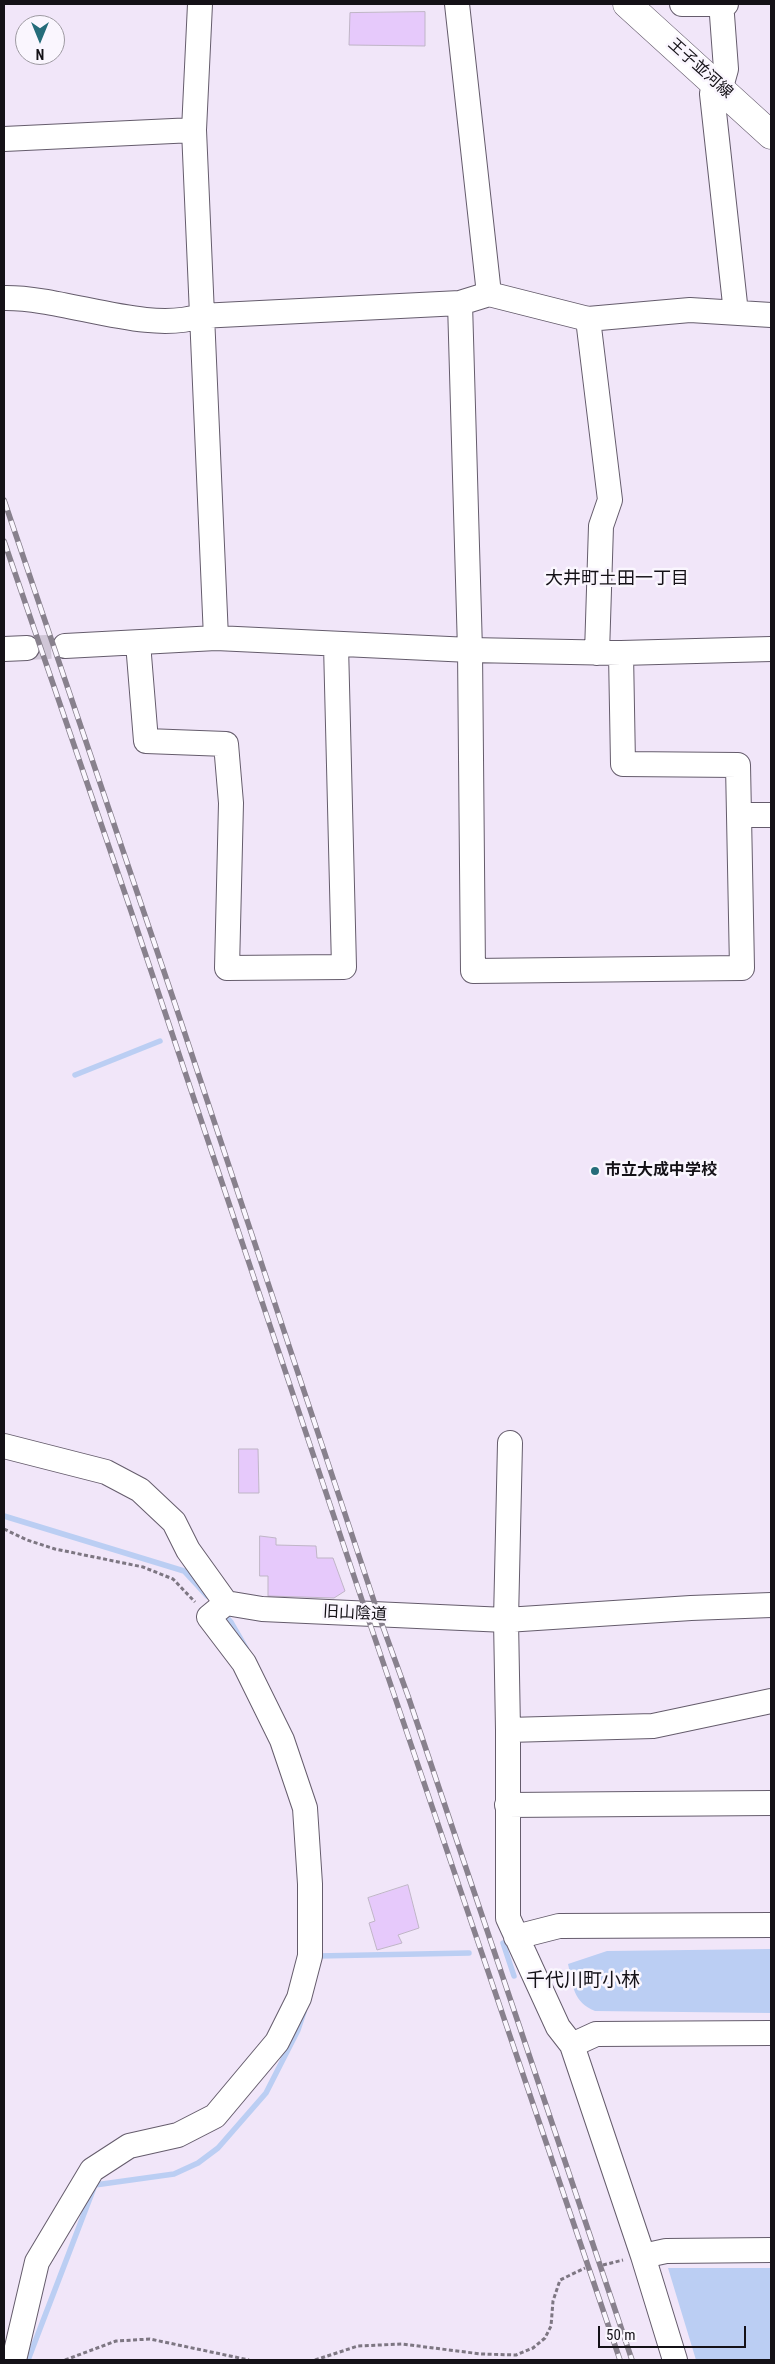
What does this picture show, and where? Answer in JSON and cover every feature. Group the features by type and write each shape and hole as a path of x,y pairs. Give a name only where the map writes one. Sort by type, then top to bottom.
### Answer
{"main road":[{"name":"王子並河線","path":"627,4 721,87 771,135"}],"street":[{"path":"200,4 194,130 200,316 216,638"},
{"path":"457,4 489,294"},
{"path":"682,4 724,9 726,69 721,87 712,94 736,313"},
{"path":"4,139 194,130"},
{"path":"4,298 26,298 149,321 183,322 200,316 460,303 489,294 588,319 690,310 771,315"},
{"path":"460,303 470,650 473,971 742,968 738,765 623,764 621,653"},
{"path":"588,319 610,500 601,526 597,653"},
{"path":"65,646 216,638 336,645 597,653 771,649"},
{"path":"138,643 146,741 226,744 231,803 227,968 344,967 336,645"},
{"path":"740,815 771,815"},
{"path":"510,1443 506,1620 508,1918 558,2027 572,2045 643,2256 675,2360"},
{"path":"4,1446 106,1472 140,1490 174,1522 282,1740 305,1808 310,1884 310,1956 299,1998 277,2042 215,2116 178,2135 129,2146 92,2170 37,2262 14,2360"},
{"name":"旧山陰道","path":"218,1610 262,1609 506,1620 771,1605"},
{"path":"508,1730 653,1726 771,1701"},
{"path":"507,1804 771,1803"},
{"path":"516,1937 559,1926 771,1925"},
{"path":"572,2045 596,2034 771,2032"},
{"path":"643,2256 666,2251 771,2250"}],"path":[{"path":"4,1529 27,1540 55,1549 143,1567 173,1579 218,1610"},
{"path":"315,2360 358,2346 402,2344 481,2354 516,2355 533,2348 545,2338 551,2326 553,2301 560,2280 585,2268"},
{"path":"65,2360 116,2341 150,2339 249,2360"}],"water":[{"path":"771,1949 771,2013 595,2011 582,2003 578,1998 568,1964 607,1951"},
{"path":"668,2268 771,2268 771,2360 696,2360"}],"building":[{"path":"425,12 425,46 349,45 350,13"},
{"path":"239,1449 258,1449 259,1493 239,1493"},
{"path":"260,1536 276,1538 276,1545 316,1546 317,1558 333,1558 345,1591 334,1598 268,1596 268,1576 260,1576"},
{"path":"408,1885 419,1928 398,1935 402,1943 377,1950 369,1923 375,1921 368,1898"}],"waterway":[{"path":"75,1075 160,1041"},
{"path":"4,1516 184,1571 207,1596"},
{"path":"222,1612 231,1622 246,1648"},
{"path":"503,1943 514,1976"},
{"path":"318,1956 469,1953"},
{"path":"28,2360 95,2185 174,2174 198,2163 218,2148 266,2093 298,2030 304,2012"}],"tunnel":[{"path":"27,648 65,646"}],"railway":[{"path":"4,500 175,1004 379,1616 408,1696 632,2360"},
{"path":"4,541 131,911 620,2360"}],"place":[{"name":"市立大成中学校","path":"595,1171"}],"district":[{"name":"大井町土田一丁目","path":"617,579"},
{"name":"千代川町小林","path":"583,1981"}]}
